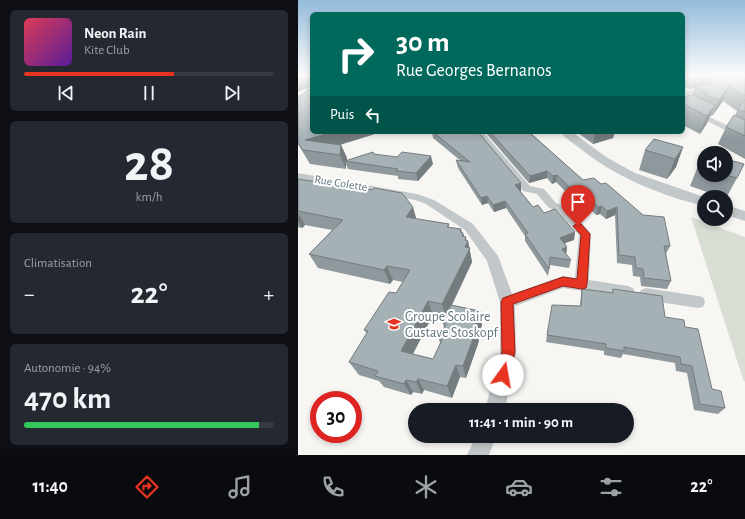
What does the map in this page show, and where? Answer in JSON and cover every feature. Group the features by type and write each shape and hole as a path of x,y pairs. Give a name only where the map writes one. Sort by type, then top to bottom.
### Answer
{"street":[{"path":"685,107 745,137"},
{"path":"481,134 527,188 540,191 552,205 563,210 585,234 582,284"},
{"path":"569,134 599,158 617,168 647,182 697,200"},
{"name":"Rue Colette","path":"298,176 417,197 430,202 469,227 494,260 507,302 508,352 497,403"},
{"path":"733,212 745,216"},
{"path":"507,302 563,282 698,302"},
{"path":"478,455 483,443"}],"shaded area":[{"path":"691,217 697,219 697,226 715,226 745,237 745,382"}],"building":[{"path":"300,96 310,96 310,134 326,134 305,140 341,145 340,155 303,150 298,143 298,98"},
{"path":"695,96 715,105 707,116 685,105 685,97"},
{"path":"710,96 722,96 719,100"},
{"path":"745,99 745,112 738,109"},
{"path":"734,115 745,120 745,136 726,127"},
{"path":"435,134 480,134 521,183 515,185 533,207 538,205 544,213 555,209 575,232 560,238 567,247 562,249 571,260 550,257 549,269 525,234 528,233 505,201 493,205 487,196 481,198 456,160 470,162"},
{"path":"492,134 531,134 583,180 594,178 601,184 606,183 643,215 664,217 670,246 664,246 671,281 644,278 643,269 636,268 635,257 619,255 617,207 607,211 602,206 598,207 590,200 585,202 557,175 553,176 547,171 530,176"},
{"path":"654,139 683,147 675,159 645,150"},
{"path":"373,152 374,154 397,157 402,152 431,156 416,173 396,171 398,169 345,161"},
{"path":"733,161 744,164 737,178 733,177"},
{"path":"298,179 372,190 374,188 402,193 413,207 406,217 449,224 447,227 461,229 460,232 463,233 462,236 466,237 465,240 468,241 465,247 470,248 442,304 428,301 401,351 433,359 442,340 439,339 446,324 443,323 451,305 480,311 474,328 477,328 463,366 456,365 447,386 418,379 416,382 406,380 404,384 375,376 378,371 349,362 368,331 364,330 389,292 396,293 410,270 387,266 384,270 309,254 343,220 298,211"},
{"path":"582,289 613,293 613,289 662,296 665,317 684,320 685,327 698,329 712,389 721,391 725,408 700,404 692,366 681,364 680,357 624,347 624,351 606,348 606,344 547,335 552,305 581,306"}],"place":[{"name":"Groupe Scolaire Gustave Stoskopf","path":"394,324"}],"route":[{"path":"503,375 508,352 507,302 563,282 582,284 585,234 578,226"}]}
